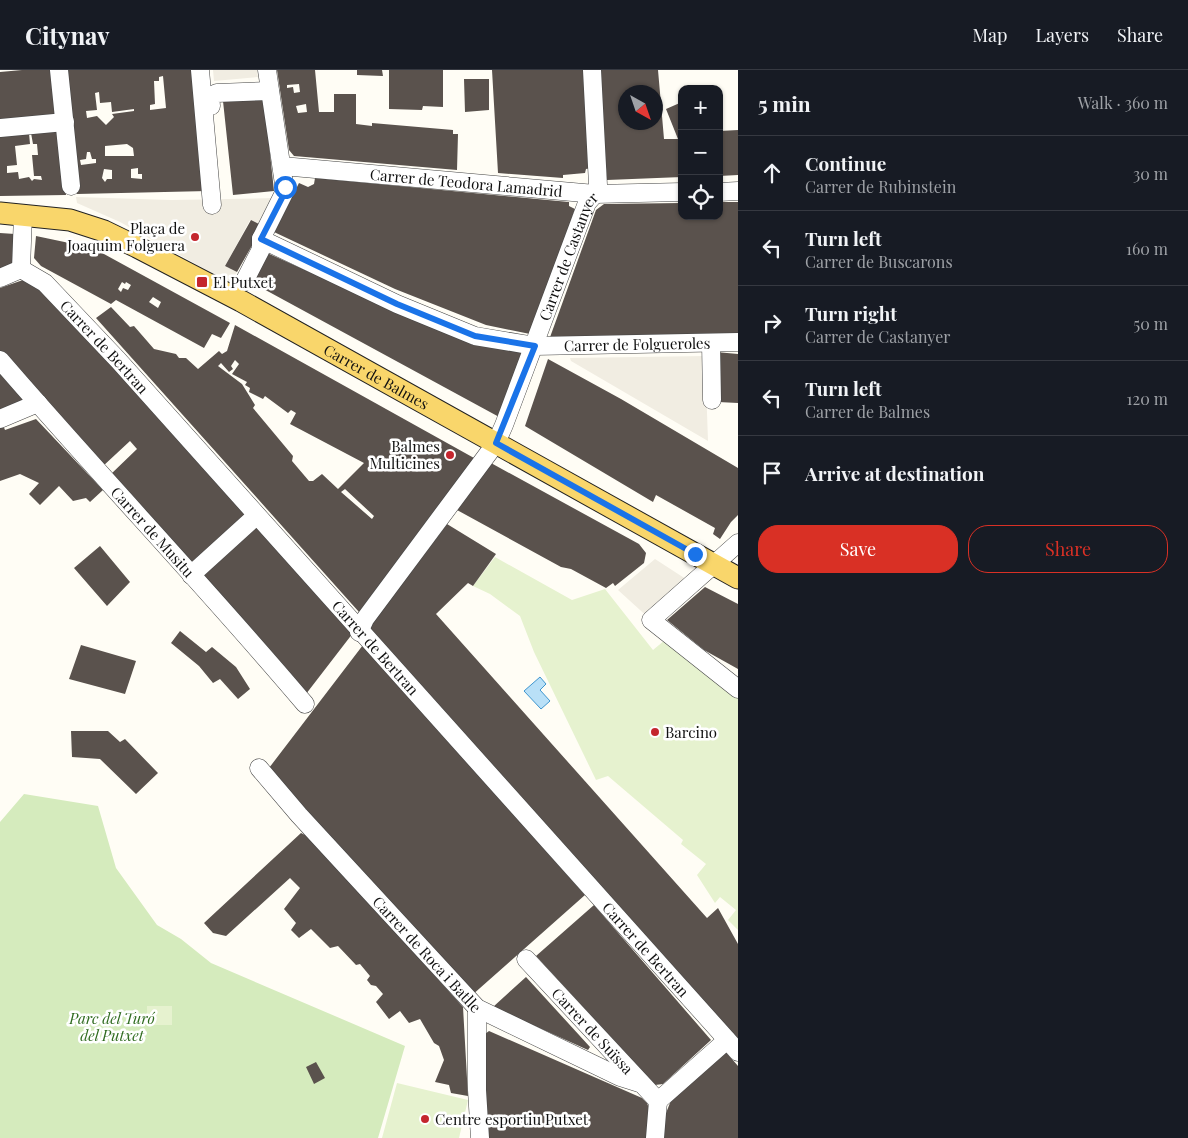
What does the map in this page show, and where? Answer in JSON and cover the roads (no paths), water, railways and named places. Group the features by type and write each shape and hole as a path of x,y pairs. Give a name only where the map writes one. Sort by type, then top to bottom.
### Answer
{"main road":[{"name":"Carrer de Balmes","path":"0,213 70,220 104,231 137,247 241,301 738,578"}],"street":[{"path":"59,70 71,186"},
{"path":"200,70 212,205"},
{"path":"210,70 212,100 270,91"},
{"path":"244,282 261,249 261,239 284,194 282,166 266,70"},
{"name":"Carrer de Castanyer","path":"359,632 365,619 496,443 535,346 588,203 595,194 598,185 592,70"},
{"path":"0,128 65,122"},
{"name":"Carrer de Teodora Lamadrid","path":"282,166 595,194 678,192"},
{"path":"723,192 738,191"},
{"path":"0,278 21,269 23,214"},
{"name":"Carrer de Folgueroles","path":"261,239 397,304 475,336 535,346 738,342"},
{"name":"Carrer de Bertran","path":"21,269 45,282 118,360 359,632 732,1046"},
{"path":"711,343 712,400"},
{"name":"Carrer de Musitu","path":"0,360 262,653 305,704"},
{"path":"0,419 38,403"},
{"path":"191,575 256,516"},
{"path":"738,543 651,620 738,689"},
{"name":"Carrer de Roca i Batlle","path":"259,768 299,815 477,1008 620,1077 639,1083"},
{"name":"Carrer de Suïssa","path":"526,959 639,1083 658,1101"},
{"path":"477,1008 477,1090 480,1138"},
{"path":"655,1138 658,1101 732,1046"}],"water":[{"path":"540,677 546,684 540,690 550,701 541,709 524,691"}],"place":[{"name":"Plaça de Joaquim Folguera","path":"195,237"},
{"name":"El Putxet","path":"202,282"},
{"name":"Balmes Multicines","path":"450,455"},
{"name":"Barcino","path":"655,732"},
{"name":"Centre esportiu Putxet","path":"425,1119"}],"park label":[{"name":"Parc del Turó del Putxet","path":"112,1026"}]}
